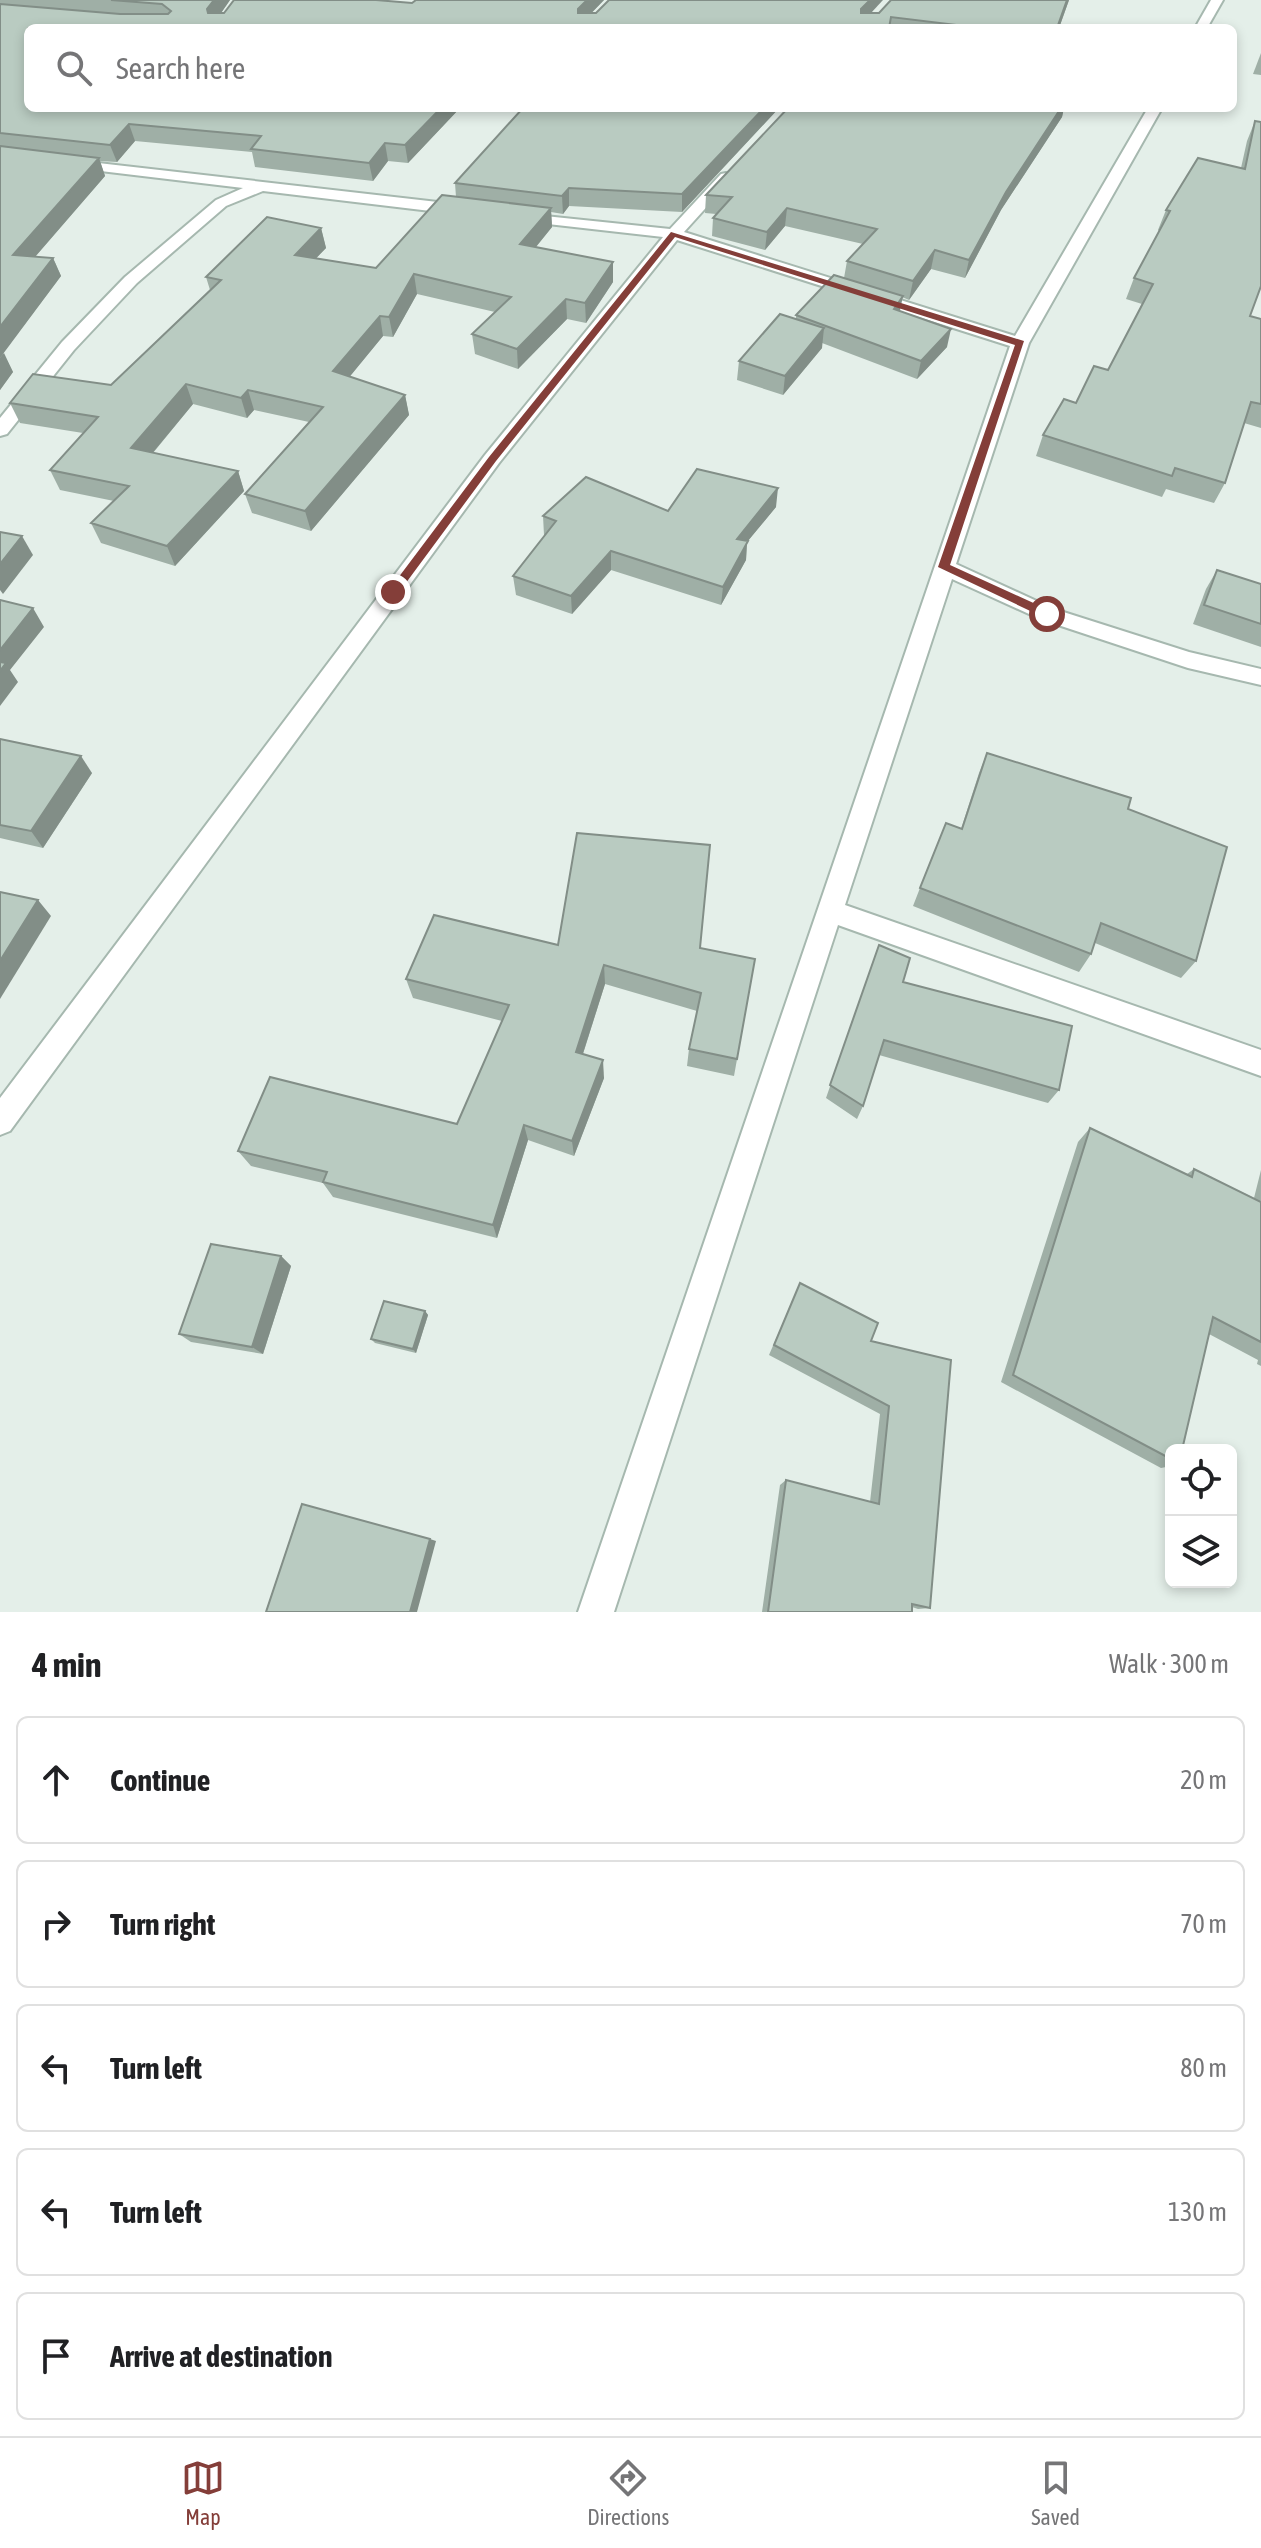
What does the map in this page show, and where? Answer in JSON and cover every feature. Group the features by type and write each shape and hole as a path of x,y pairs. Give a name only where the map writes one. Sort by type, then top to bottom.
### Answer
{"street":[{"path":"1203,24 1217,0"},
{"path":"596,1612 1020,343 1153,112"},
{"path":"61,163 674,234 1020,343"},
{"path":"0,1121 12,1084 492,459 674,234 738,165"},
{"path":"198,179 221,203"},
{"path":"0,430 68,346 131,280 221,203 261,186"},
{"path":"944,567 1047,614 1188,660 1261,677"},
{"path":"831,911 1261,1063"}],"building":[{"path":"111,0 214,0 207,9 208,13 224,13 234,0 412,3 416,0 587,0 578,13 596,13 609,0 870,0 861,13 879,13 891,0 1067,0 1058,24 948,24 891,17 890,24 24,24 24,112 437,112 405,145 385,143 369,163 251,149 261,136 129,124 110,145 0,133 0,4 120,14 168,14 171,11 162,4"},
{"path":"519,112 760,112 682,194 569,188 562,196 455,183"},
{"path":"784,112 1058,112 1006,192 969,260 935,250 913,281 847,261 877,229 787,208 767,232 713,218 732,197 706,195"},
{"path":"1255,121 1261,122 1261,286 1250,316 1261,319 1261,404 1251,402 1225,483 1175,468 1172,476 1043,435 1064,399 1076,403 1094,366 1108,370 1153,284 1134,278 1170,211 1166,210 1198,158 1245,169"},
{"path":"0,146 99,158 13,255 53,258 0,327"},
{"path":"442,195 551,208 520,244 613,262 585,303 566,299 517,349 472,334 511,297 414,274 389,317 380,316 333,371 405,395 305,511 245,494 323,407 248,390 241,398 186,384 131,448 238,471 167,546 91,523 129,486 50,470 98,417 10,403 33,374 111,385 221,280 206,277 267,217 321,228 295,255 376,268"},
{"path":"834,275 903,296 894,309 951,329 921,361 796,315"},
{"path":"780,314 824,328 785,376 739,361"},
{"path":"697,469 778,488 737,539 748,541 723,587 611,551 571,596 513,576 556,521 543,516 586,477 668,511"},
{"path":"0,532 22,536 0,564"},
{"path":"1217,570 1261,584 1261,624 1204,605"},
{"path":"0,600 33,608 0,650"},
{"path":"0,739 81,756 31,831 0,825"},
{"path":"987,753 1131,798 1128,809 1227,847 1196,961 1101,923 1091,954 920,888 946,823 962,829"},
{"path":"577,833 710,845 700,948 755,959 737,1059 689,1049 701,993 604,965 576,1052 603,1060 572,1141 524,1125 493,1225 323,1182 327,1172 238,1151 270,1077 457,1124 509,1005 406,979 434,915 558,945"},
{"path":"0,892 38,900 0,961"},
{"path":"879,945 910,958 903,982 1072,1026 1059,1090 884,1040 863,1106 830,1085"},
{"path":"1090,1128 1192,1177 1194,1169 1261,1202 1261,1342 1213,1317 1183,1444 1165,1444 1165,1456 1013,1375"},
{"path":"211,1244 281,1256 252,1347 179,1334"},
{"path":"800,1283 878,1323 871,1341 951,1360 930,1608 912,1604 912,1612 768,1612 786,1480 879,1504 889,1406 774,1345"},
{"path":"384,1301 425,1311 413,1349 371,1339"},
{"path":"302,1504 430,1539 410,1612 266,1612"}],"route":[{"path":"393,592 492,459 674,234 1020,343 944,567 1047,614"}]}
